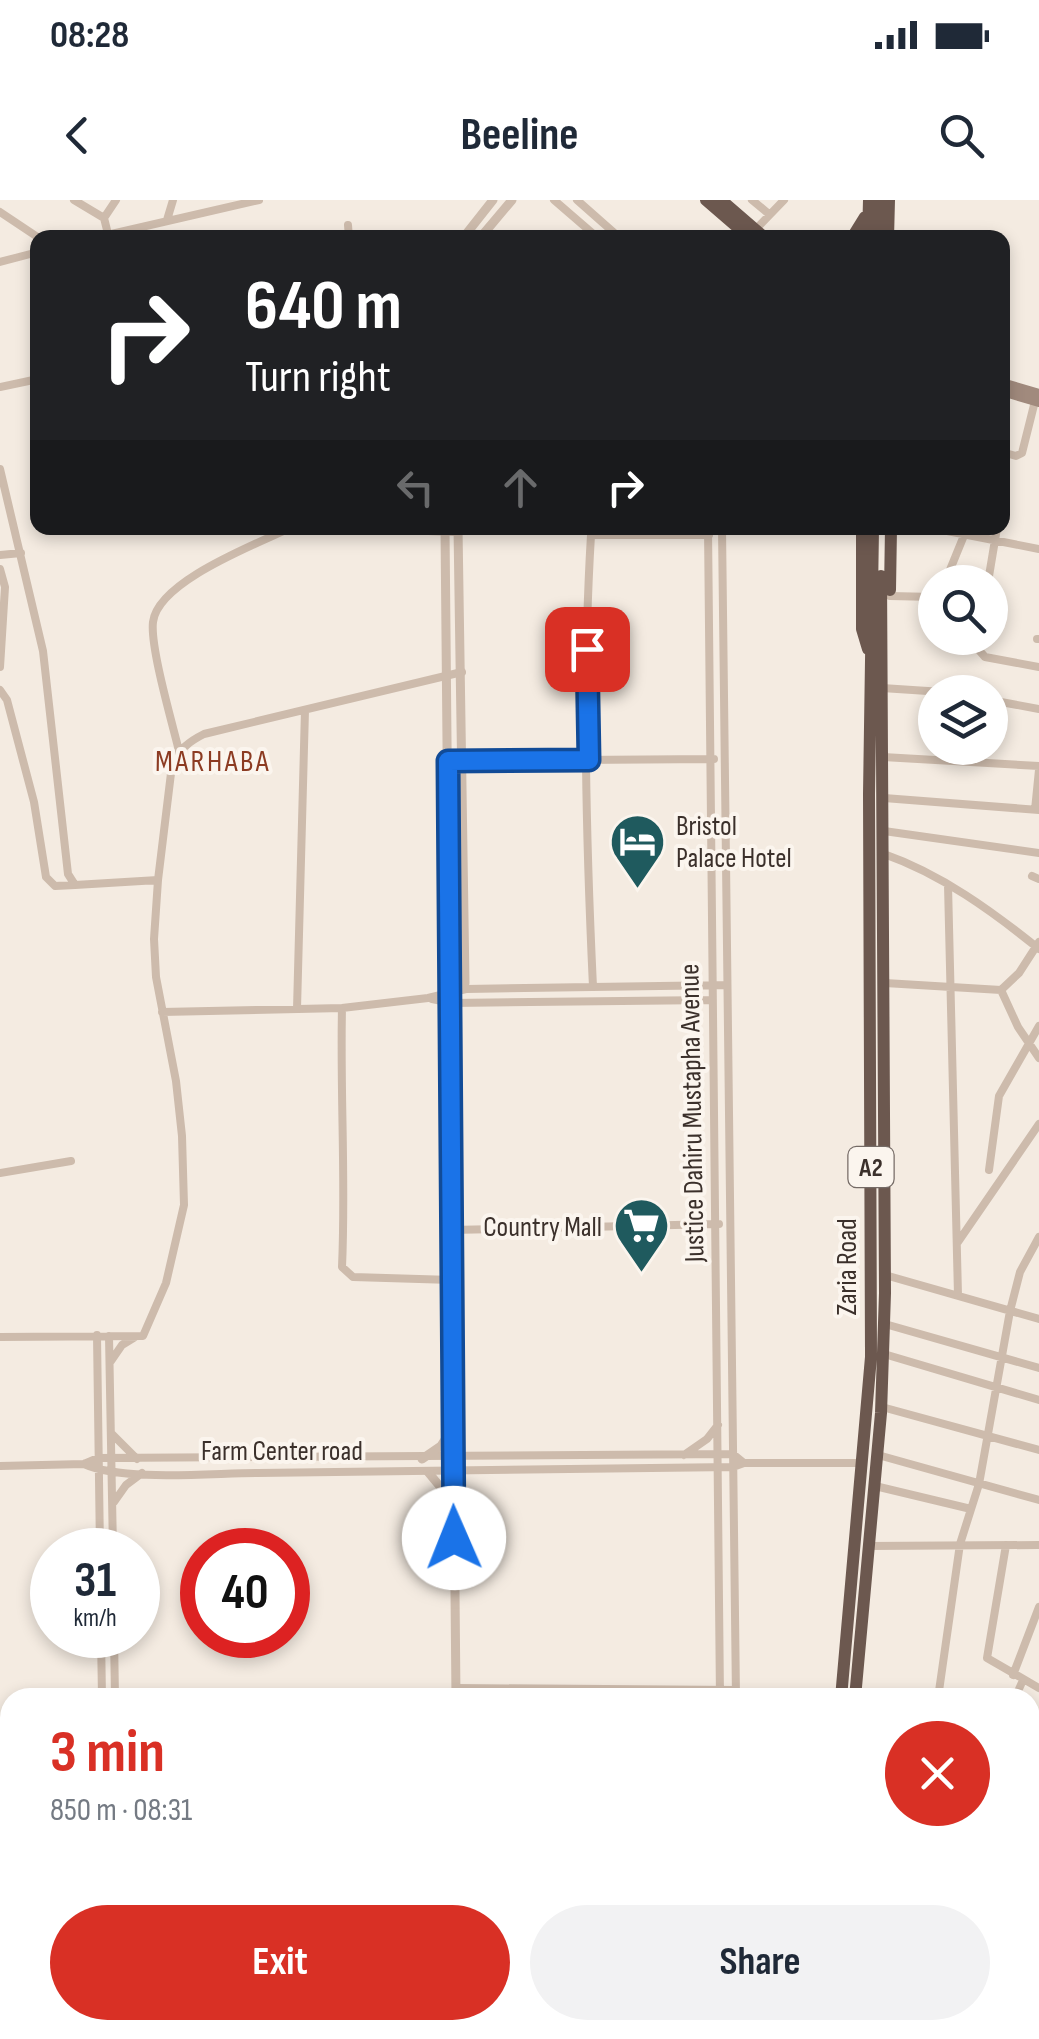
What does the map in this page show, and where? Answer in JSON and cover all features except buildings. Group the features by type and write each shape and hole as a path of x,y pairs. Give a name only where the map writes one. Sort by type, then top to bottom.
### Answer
{"highway":[{"path":"706,200 750,230"},
{"path":"721,200 752,230"},
{"path":"888,230 889,200"},
{"path":"897,230 898,200"},
{"path":"857,230 872,203"},
{"path":"869,230 872,203"},
{"path":"872,203 877,230"},
{"name":"Zaria Road","path":"856,1688 882,1407 885,1275 882,688 877,656 865,643 862,629 862,535"},
{"name":"A2","path":"873,535 877,636"},
{"name":"A2","path":"877,636 882,535"},
{"name":"Zaria Road","path":"877,656 889,634 891,535"},
{"name":"Zaria Road","path":"842,1688 871,1336 869,794 877,636"}],"main road":[{"path":"1010,387 1038,399"},
{"path":"1010,393 1038,399"}],"street":[{"path":"74,200 104,218 107,230"},
{"path":"104,218 116,200"},
{"path":"167,220 174,200"},
{"path":"212,210 216,200"},
{"path":"124,230 259,200"},
{"path":"469,230 493,200"},
{"path":"487,230 512,200"},
{"path":"554,200 588,230"},
{"path":"577,200 611,230"},
{"path":"752,200 769,214"},
{"path":"760,230 784,200"},
{"path":"0,212 30,232"},
{"path":"152,223 152,230"},
{"path":"348,225 348,230"},
{"path":"0,262 30,254"},
{"path":"0,387 30,381"},
{"path":"1010,453 1020,454 1038,399"},
{"path":"0,470 43,651 65,866 75,885"},
{"path":"179,751 153,634 156,610 199,572 276,535"},
{"path":"444,535 456,1688"},
{"path":"458,535 465,982"},
{"path":"591,535 586,612 586,864 593,986"},
{"name":"Justice Dahiru Mustapha Avenue","path":"708,535 720,1688"},
{"path":"722,535 736,1688"},
{"path":"952,565 964,535"},
{"path":"977,535 1039,549"},
{"path":"990,565 995,535"},
{"path":"0,555 21,553"},
{"path":"0,569 5,586 0,667"},
{"path":"890,596 918,597"},
{"path":"981,655 1039,666"},
{"path":"0,1338 143,1336 166,1283 184,1205 185,1170 154,939 172,765 179,751 204,734 462,672"},
{"path":"882,688 918,690"},
{"path":"0,690 7,700 34,802 46,877 55,886 158,880"},
{"path":"1008,703 1039,709"},
{"path":"298,1008 305,710"},
{"path":"883,757 918,760"},
{"path":"448,761 724,759"},
{"path":"884,798 1037,810 1039,768 994,765"},
{"path":"884,831 1039,853"},
{"path":"884,854 923,869 1038,946 1001,990 884,983"},
{"path":"948,886 958,1295"},
{"path":"162,1012 342,1008 593,986 727,985"},
{"path":"1001,990 1039,1058"},
{"path":"451,997 727,1001"},
{"path":"342,1008 342,1266 353,1277 452,1280"},
{"path":"989,1170 999,1096 1039,1026"},
{"path":"958,1242 1039,1124"},
{"path":"0,1173 71,1161"},
{"path":"452,1230 728,1225"},
{"path":"939,1688 960,1544 979,1484 1010,1312 1020,1272 1039,1236"},
{"path":"885,1275 1039,1319"},
{"path":"884,1324 1039,1368"},
{"path":"98,1336 99,1528"},
{"path":"109,1336 112,1528"},
{"path":"111,1361 134,1337"},
{"path":"884,1354 1039,1400"},
{"path":"882,1407 1039,1450"},
{"path":"422,1459 446,1442 453,1425"},
{"path":"684,1455 707,1439 718,1425"},
{"path":"112,1434 137,1459"},
{"path":"0,1466 84,1464 98,1458 422,1459 732,1454 744,1463"},
{"path":"878,1456 1039,1500"},
{"name":"Farm Center road","path":"84,1464 98,1470 143,1472 453,1472 862,1463"},
{"path":"112,1506 126,1485 143,1472"},
{"path":"428,1472 454,1505"},
{"path":"875,1486 971,1509"},
{"path":"1006,1545 987,1658 1039,1688"},
{"path":"869,1546 1039,1545"},
{"path":"1013,1675 1039,1607"},
{"path":"1026,1643 1039,1648"},
{"path":"102,1658 102,1688"},
{"path":"114,1658 114,1688"},
{"path":"1019,1688 1023,1680"}],"place":[{"name":"Bristol Palace Hotel","path":"637,890"},
{"name":"Country Mall","path":"641,1275"}],"district":[{"name":"MARHABA","path":"213,761"}],"route":[{"path":"454,1538 448,761 589,760 587,649"}]}
